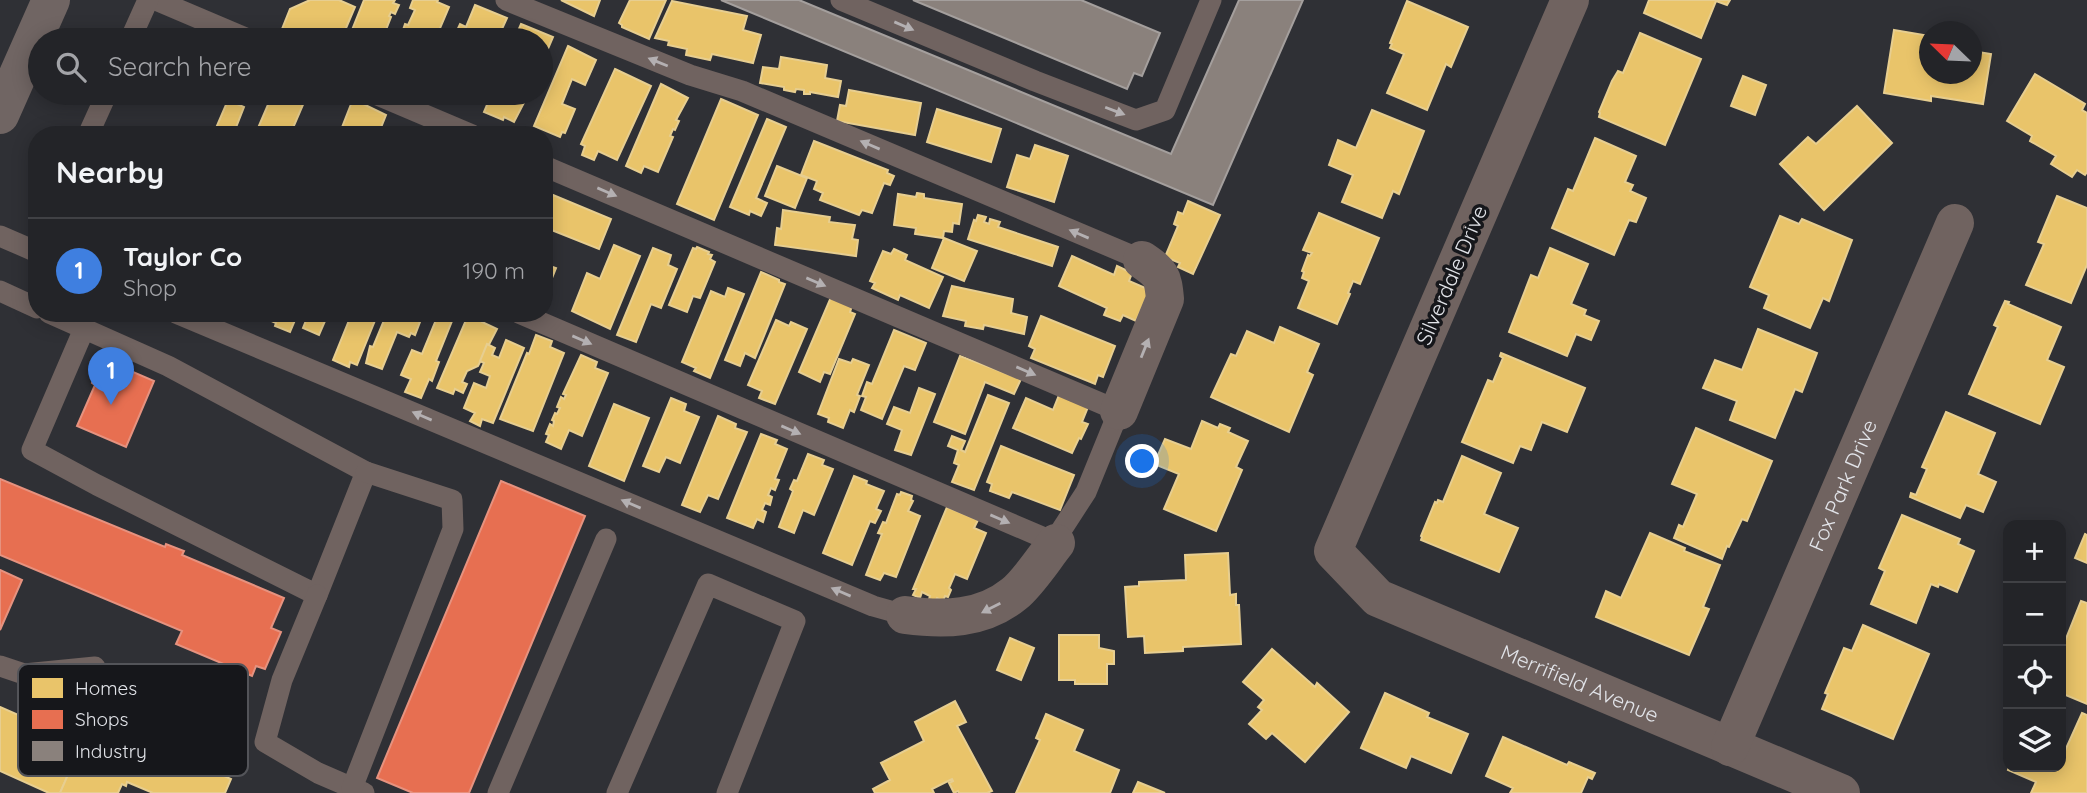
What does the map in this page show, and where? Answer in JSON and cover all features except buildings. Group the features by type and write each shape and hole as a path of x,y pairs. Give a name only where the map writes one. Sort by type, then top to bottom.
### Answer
{"main road":[{"path":"39,28 51,0"},
{"path":"0,115 28,52"}],"street":[{"name":"Silverdale Drive","path":"1333,551 1570,0"},
{"name":"Fox Park Drive","path":"1730,747 1955,223"},
{"path":"1119,411 1165,299 1157,270 1142,260"},
{"path":"905,615 932,619 959,618 987,611 1016,593 1056,543"},
{"name":"Merrifield Avenue","path":"1333,551 1378,598 1841,793"}],"lane":[{"path":"135,28 148,0"},
{"path":"156,0 222,28"},
{"path":"506,0 690,75 742,91 1142,260"},
{"path":"841,0 1035,82 1136,120 1165,110 1210,0"},
{"path":"96,126 103,105"},
{"path":"401,105 451,126"},
{"path":"540,322 1056,543 1086,492 1119,411 553,170"},
{"path":"0,236 28,247"},
{"path":"0,291 28,304"},
{"path":"69,322 168,366 366,472 452,500 453,529 358,790 318,773 265,741 282,680 366,472"},
{"path":"197,322 848,595 905,615"},
{"path":"84,329 32,450 317,595"},
{"path":"498,793 606,539"},
{"path":"617,793 708,584 795,621 727,793"},
{"path":"0,666 18,672"}],"place":[{"name":"Taylor Co","path":"111,405"}]}
